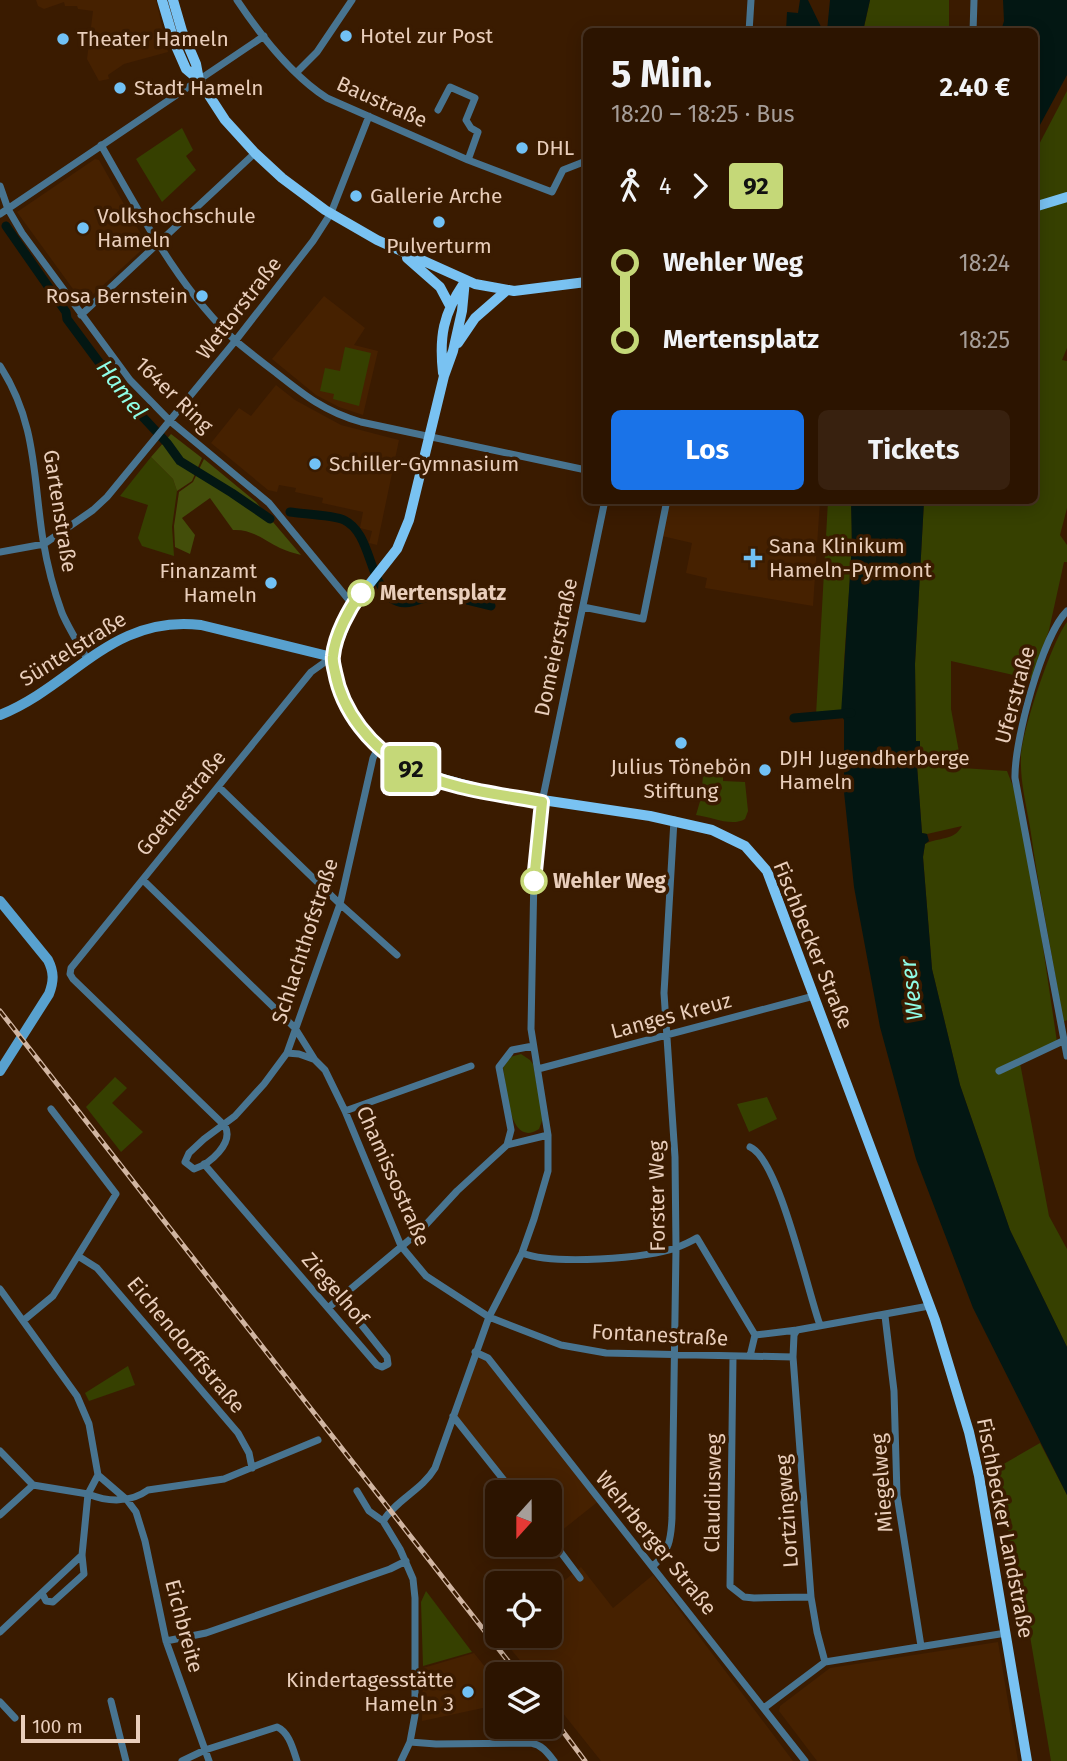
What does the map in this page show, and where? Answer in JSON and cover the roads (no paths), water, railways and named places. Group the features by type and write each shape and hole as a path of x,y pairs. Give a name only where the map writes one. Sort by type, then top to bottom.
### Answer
{"main road":[{"path":"162,0 172,37 186,69 199,80 225,120 282,178 331,213 400,251 465,281 507,290 536,290 583,282"},
{"path":"173,0 199,80"},
{"path":"1038,206 1067,197"},
{"path":"400,251 440,288 449,304"},
{"path":"444,376 440,349 449,304 465,281"},
{"path":"379,746 344,703 337,686 332,657 353,605 397,549 409,520 444,376 453,351 462,311 465,281"},
{"path":"453,351 475,318 507,290"},
{"name":"Süntelstraße","path":"0,715 120,638 141,629 179,622 332,657"},
{"name":"Fischbecker Straße","path":"379,746 407,768 448,782 542,802 674,820 726,835 753,853 767,871 929,1306"},
{"path":"0,901 44,954 52,970 53,984 0,1071"},
{"name":"Fischbecker Landstraße","path":"929,1306 970,1432 1027,1761"}],"street":[{"name":"Baustraße","path":"237,0 296,73 310,87 327,98 468,160 552,192 563,170 583,162"},
{"path":"296,73 317,52 352,0"},
{"path":"749,28 751,0"},
{"path":"973,28 974,0"},
{"path":"0,214 264,36"},
{"path":"438,110 450,87 475,98 466,120 471,128 478,132 468,160"},
{"name":"Wettorstraße","path":"44,544 93,510 170,421 313,241 331,213 369,116"},
{"path":"101,145 159,243 195,295 236,340 316,404 344,417 583,469"},
{"path":"81,315 255,153"},
{"name":"164er Ring","path":"0,186 8,209 81,315 130,380 170,421 269,503 353,605"},
{"name":"Gartenstraße","path":"0,366 27,424 33,449 44,544 62,612 88,660"},
{"name":"Domeierstraße","path":"542,802 604,504"},
{"path":"583,607 643,619 666,504"},
{"path":"0,552 44,544"},
{"name":"Uferstraße","path":"1067,611 1047,642 1020,735 1015,763 1015,778 1067,1056"},
{"name":"Goethestraße","path":"225,1126 73,979 71,968 311,672 332,657"},
{"name":"Schlachthofstraße","path":"225,1126 264,1084 287,1053 340,904 373,758 379,746"},
{"path":"219,788 397,955"},
{"path":"383,1521 396,1504 429,1478 440,1457 489,1317 522,1253 547,1172 548,1135 533,1046 531,1014 534,873 542,802"},
{"name":"Forster Weg","path":"653,1566 664,1556 670,1542 676,1355 675,1157 664,993 674,820"},
{"name":"Chamissostraße","path":"143,880 295,1028 315,1060 325,1070 345,1111 401,1247 426,1276 489,1317"},
{"name":"Langes Kreuz","path":"538,1069 814,996"},
{"path":"999,1071 1066,1040"},
{"path":"507,1145 511,1130 499,1068 504,1058 512,1051 533,1046"},
{"path":"287,1053 315,1060"},
{"path":"345,1111 471,1066"},
{"path":"24,1320 53,1296 116,1194 51,1109"},
{"path":"204,1164 227,1142 225,1126"},
{"name":"Ziegelhof","path":"225,1126 216,1129 186,1157 185,1162 194,1169 204,1164 377,1365 382,1367 388,1364 387,1357 340,1298"},
{"path":"328,1308 434,1218 457,1191 507,1145 548,1135"},
{"path":"750,1147 761,1154 770,1173 795,1239 820,1325"},
{"path":"522,1253 534,1258 557,1260 619,1257 676,1248 697,1238 755,1335"},
{"name":"Eichendorffstraße","path":"78,1256 97,1268 238,1433 249,1453 252,1468"},
{"path":"0,1289 77,1396 89,1424 98,1475 88,1494 82,1555 84,1574 54,1602 46,1601 42,1593"},
{"name":"Fontanestraße","path":"750,1356 755,1335 885,1316 929,1306"},
{"name":"Miegelweg","path":"885,1316 894,1391 897,1495 922,1646"},
{"name":"Fontanestraße","path":"489,1317 561,1345 606,1353 793,1357"},
{"path":"793,1357 794,1335 797,1330"},
{"name":"Wehrberger Straße","path":"475,1352 488,1358 806,1761"},
{"name":"Claudiusweg","path":"733,1357 730,1586 744,1597 811,1597"},
{"name":"Lortzingweg","path":"793,1357 811,1597 825,1662"},
{"path":"453,1416 504,1480"},
{"path":"0,1451 33,1485 127,1500 148,1490 224,1479 318,1440"},
{"path":"98,1475 127,1500"},
{"path":"0,1515 33,1485"},
{"path":"357,1491 369,1511 383,1521 413,1579 415,1715 410,1742 401,1761"},
{"name":"Eichbreite","path":"127,1500 136,1512 145,1541 166,1641 209,1761"},
{"path":"562,1554 580,1578"},
{"path":"0,1632 82,1555"},
{"path":"166,1641 206,1633 406,1561"},
{"path":"764,1708 825,1662 1006,1633"},
{"path":"111,1701 126,1761"},
{"path":"0,1702 16,1718"},
{"path":"182,1761 205,1750 276,1727 282,1729 287,1736 298,1761"},
{"path":"410,1742 531,1743 538,1744 554,1761"}],"water":[{"path":"800,0 808,0 822,28 786,28 787,12 798,13"},
{"path":"830,0 870,0 864,28 827,28"},
{"path":"1003,0 1067,0 1067,75 1038,129 1038,28 1002,28"},
{"name":"Weser","path":"851,504 924,504 915,664 916,741 920,741 920,747 916,747 916,752 922,833 927,834 929,841 925,844 923,857 932,969 960,1085 1010,1230 1067,1347 1067,1495 973,1308 916,1159 880,1027 854,887 844,792 844,720 841,714 852,544"}],"waterway":[{"name":"Hamel","path":"6,226 66,312 67,319 127,400 180,461 270,519"},
{"name":"Hamel","path":"290,512 339,518 353,526 365,545 383,590 396,601 407,603 439,596 491,606"},
{"name":"Hamel","path":"794,718 851,713"}],"railway":[{"path":"0,1011 509,1662"},
{"path":"562,1730 585,1761"}],"place":[{"name":"Hotel zur Post","path":"346,36"},
{"name":"Theater Hameln","path":"63,39"},
{"name":"Stadt Hameln","path":"120,88"},
{"name":"DHL","path":"522,148"},
{"name":"Gallerie Arche","path":"356,196"},
{"name":"Pulverturm","path":"439,222"},
{"name":"Volkshochschule Hameln","path":"83,228"},
{"name":"Rosa Bernstein","path":"202,296"},
{"name":"Schiller-Gymnasium","path":"315,464"},
{"name":"Sana Klinikum Hameln-Pyrmont","path":"753,558"},
{"name":"Finanzamt Hameln","path":"271,583"},
{"name":"Mertensplatz","path":"361,593"},
{"name":"Julius Tönebön Stiftung","path":"681,743"},
{"name":"DJH Jugendherberge Hameln","path":"765,770"},
{"name":"Wehler Weg","path":"534,881"},
{"name":"Kindertagesstätte Hameln 3","path":"468,1692"}]}
